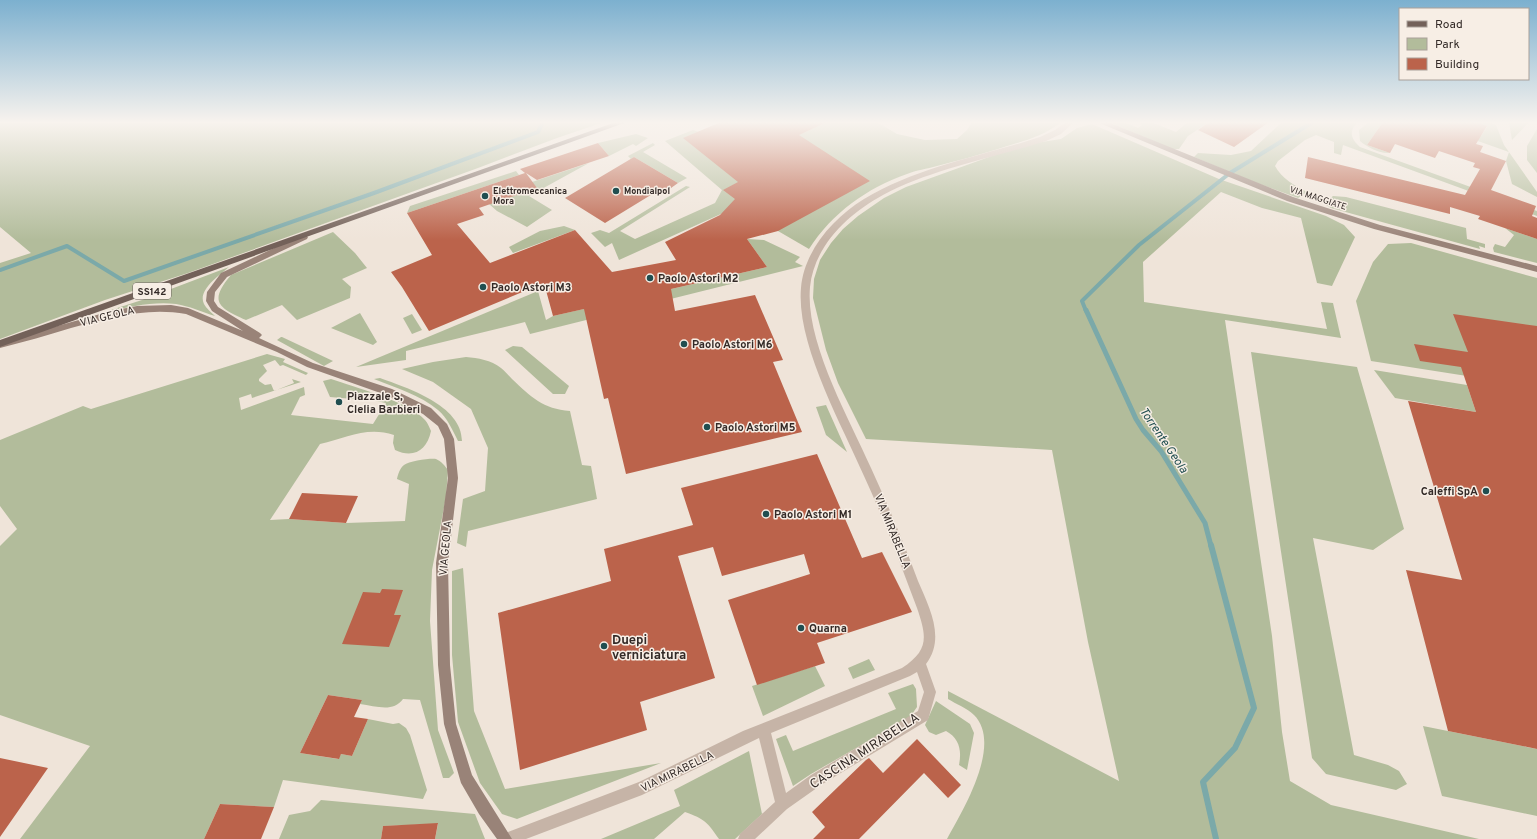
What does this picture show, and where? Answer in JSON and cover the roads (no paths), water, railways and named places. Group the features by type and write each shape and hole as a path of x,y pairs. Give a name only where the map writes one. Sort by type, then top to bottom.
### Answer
{"main road":[{"name":"SS142","path":"0,345 515,161"}],"street":[{"name":"VIA MIRABELLA","path":"507,839 642,788 764,730 906,672 920,663 928,651 930,637 926,619 892,524 819,360 807,316 805,295 815,255 838,223 852,211 880,193 913,178 969,161"},
{"name":"VIA MAGGIATE","path":"1195,161 1290,199 1359,222 1537,269"},
{"name":"VIA GEOLA","path":"280,350 215,308 210,301 211,292 224,275 304,237"},
{"name":"VIA GEOLA","path":"0,345 137,308 156,307 188,311 280,350 310,365 410,401 427,411 442,424 450,439 454,478 442,563 444,665 450,724 466,778 484,809 507,839"},
{"name":"CASCINA MIRABELLA","path":"745,839 782,804 816,780 923,715 930,692 920,663"},
{"path":"764,730 782,804"}],"waterway":[{"path":"0,270 67,246 124,281 460,161"},
{"name":"Torrente Geola","path":"1086,311 1082,301 1139,245 1230,173 1249,161"},
{"name":"Torrente Geola","path":"1086,310 1136,419 1143,430 1161,451 1205,523 1211,546"},
{"name":"Torrente Geola","path":"1211,545 1254,708 1235,748 1203,782 1216,839"}],"place":[{"name":"Mondialpol","path":"616,191"},
{"name":"Elettromeccanica Mora","path":"485,196"},
{"name":"Paolo Astori M2","path":"650,278"},
{"name":"Paolo Astori M3","path":"483,287"},
{"name":"Paolo Astori M6","path":"684,344"},
{"name":"Piazzale S, Clelia Barbieri","path":"339,402"},
{"name":"Paolo Astori M5","path":"707,427"},
{"name":"Caleffi SpA","path":"1486,491"},
{"name":"Paolo Astori M1","path":"766,514"},
{"name":"Quarna","path":"801,628"},
{"name":"Duepi verniciatura","path":"604,646"}]}
